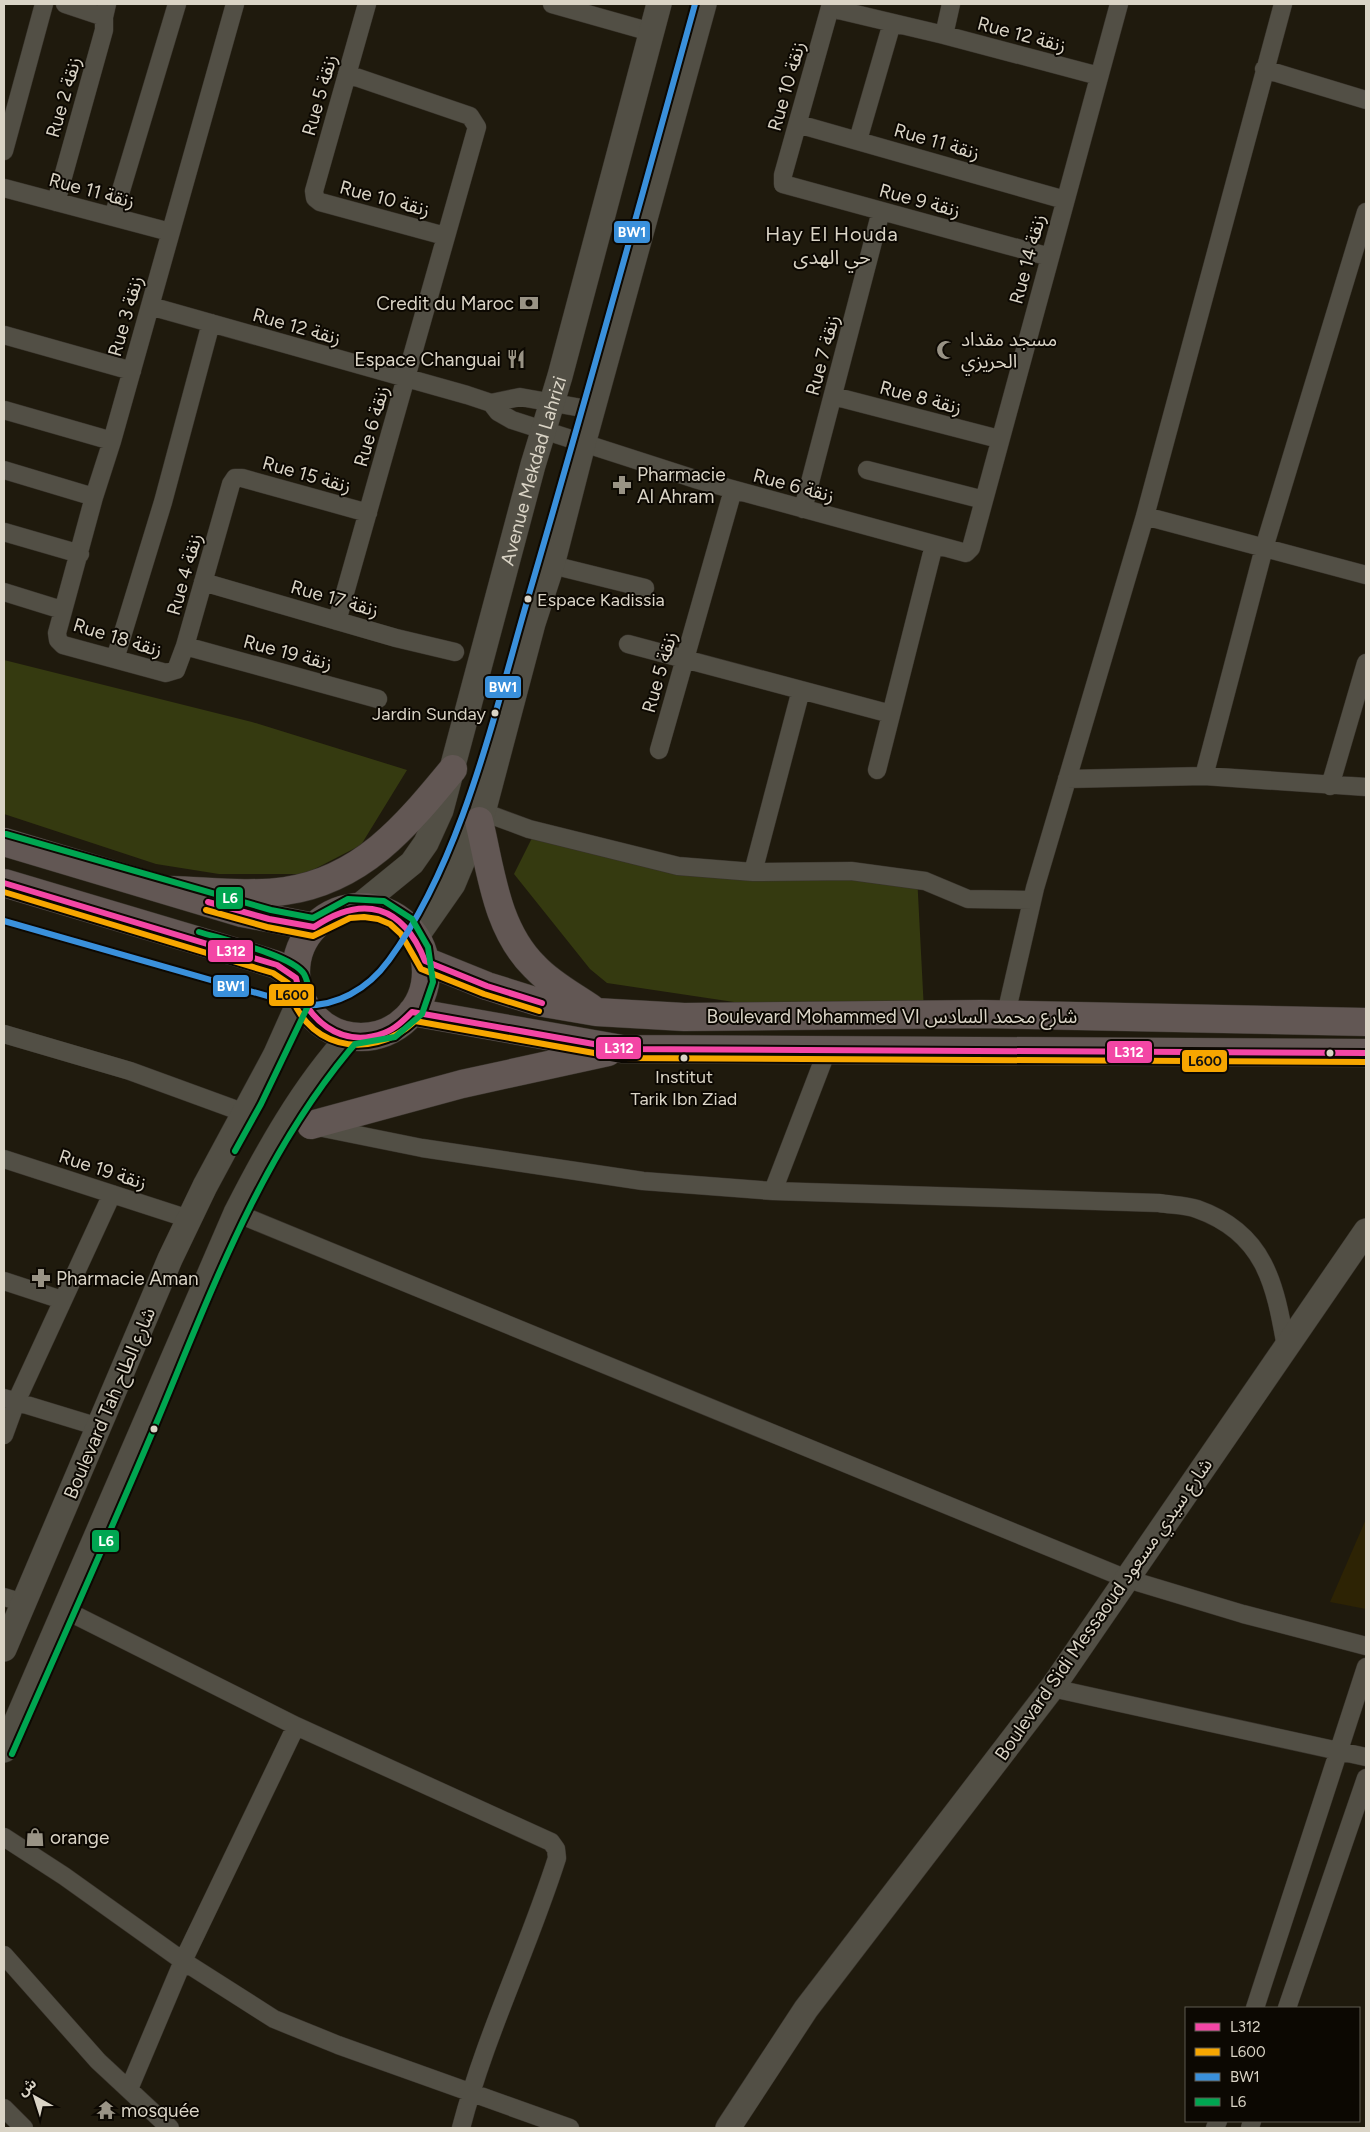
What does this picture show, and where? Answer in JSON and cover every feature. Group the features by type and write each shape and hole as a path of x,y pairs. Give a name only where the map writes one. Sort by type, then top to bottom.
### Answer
{"highway":[{"path":"171,890 271,892 309,885 332,877 352,868 387,844 417,813 453,769"},
{"path":"481,817 500,908 505,923 519,949 548,980 596,1012"},
{"path":"4,842 171,890 242,913 314,927"},
{"path":"4,883 278,965 298,988 317,1020 332,1031 350,1036 368,1037 384,1033 399,1024 412,1012 421,996 425,979 420,949 401,921 388,913 358,907 342,910 327,916 307,935 298,956 298,988"},
{"name":"Boulevard Mohammed VI شارع محمد السادس","path":"420,949 487,986 538,1002 596,1012 684,1017 1006,1014 1366,1022"},
{"name":"Boulevard Mohammed VI شارع محمد السادس","path":"412,1012 622,1048 1366,1053"},
{"path":"300,1123 622,1048"}],"street":[{"path":"4,151 44,4"},
{"path":"65,4 106,11"},
{"path":"113,217 176,4"},
{"name":"Rue 3 زنقة","path":"58,640 57,633 62,610 80,554 94,497 112,441 235,4"},
{"name":"Rue 5 زنقة","path":"315,198 314,191 367,4"},
{"path":"552,4 651,32"},
{"name":"Avenue Mekdad Lahrizi","path":"358,907 412,862 423,848 441,810 533,464 552,403 659,4"},
{"path":"420,949 453,884 481,817 534,623 552,565 583,444 704,4"},
{"path":"945,30 951,4"},
{"name":"Rue 14 زنقة","path":"966,553 971,548 1119,4"},
{"path":"1006,1014 1032,900 1145,516 1283,4"},
{"name":"Rue 12 زنقة","path":"831,6 892,23 945,30 1099,76"},
{"name":"Rue 10 زنقة","path":"782,181 831,6"},
{"name":"Rue 2 زنقة","path":"56,202 104,30 106,11"},
{"path":"858,140 892,23"},
{"path":"1264,70 1366,100"},
{"name":"Rue 6 زنقة","path":"337,621 407,378 476,127 470,116 347,74"},
{"name":"Rue 11 زنقة","path":"798,124 1065,200"},
{"name":"Rue 9 زنقة","path":"782,181 786,186 1050,257"},
{"name":"Rue 11 زنقة","path":"4,188 170,232"},
{"name":"Rue 10 زنقة","path":"315,198 320,202 445,236"},
{"name":"Rue 7 زنقة","path":"803,509 881,211"},
{"path":"1204,776 1264,548 1366,212"},
{"name":"Rue 12 زنقة","path":"150,306 491,403 520,397 593,410"},
{"path":"115,659 163,502 211,323"},
{"path":"4,335 132,371"},
{"name":"Rue 8 زنقة","path":"833,396 999,440"},
{"name":"Rue 12 زنقة","path":"491,403 504,416 583,444"},
{"path":"4,410 112,441"},
{"name":"Rue 6 زنقة","path":"583,444 733,490 966,553"},
{"path":"4,470 94,497"},
{"path":"867,470 984,500"},
{"name":"Rue 15 زنقة","path":"235,478 242,478 368,513"},
{"name":"Rue 4 زنقة","path":"166,673 172,673 178,668 231,484 235,478"},
{"name":"Rue 5 زنقة","path":"659,750 733,490"},
{"path":"1145,516 1366,575"},
{"path":"4,532 80,554"},
{"path":"877,770 934,545"},
{"path":"552,565 645,588"},
{"name":"Rue 17 زنقة","path":"203,582 337,621 455,652"},
{"path":"4,592 62,610"},
{"name":"Rue 18 زنقة","path":"58,640 63,645 166,673"},
{"path":"628,644 891,714"},
{"name":"Rue 19 زنقة","path":"185,646 378,699"},
{"path":"1330,786 1366,664"},
{"path":"753,872 801,690"},
{"path":"1067,779 1204,776 1366,787"},
{"path":"481,817 678,866 753,872 851,871 925,882 968,899 1032,900"},
{"name":"Boulevard Tah شارع الطاح","path":"4,1649 14,1600 99,1427 189,1219 274,1056 298,988"},
{"path":"4,1034 130,1070 245,1113"},
{"path":"4,1750 236,1213 267,1155 300,1123 337,1050 350,1036"},
{"path":"773,1191 828,1048"},
{"path":"300,1123 422,1148 634,1179 773,1191 1159,1203 1196,1209 1228,1223 1257,1252 1277,1294 1286,1347"},
{"name":"Rue 19 زنقة","path":"4,1159 189,1219"},
{"path":"4,1435 10,1400 62,1300 112,1194"},
{"path":"236,1213 1127,1579 1243,1614 1366,1646"},
{"name":"Boulevard Sidi Messaoud شارع سيدي مسعود","path":"728,2128 806,2009 1052,1688 1366,1232"},
{"path":"4,1281 62,1300"},
{"path":"10,1400 99,1427"},
{"path":"66,1610 296,1726 551,1842 556,1849 557,1858 540,1912 470,2092 461,2128"},
{"path":"1255,2007 1366,1667"},
{"path":"1052,1688 1366,1758"},
{"path":"129,2089 183,1962 296,1726"},
{"path":"1287,2007 1366,1778"},
{"path":"4,1837 64,1876 183,1962 274,2019 305,2033 570,2128"},
{"path":"4,1955 98,2061 170,2128"},
{"path":"4,2108 24,2128"}],"shaded area":[{"path":"1366,1519 1366,1609 1330,1602"}],"green space":[{"path":"4,660 252,722 407,770 361,845 305,874 219,874 156,864 4,814"},
{"path":"533,836 680,868 917,875 924,1011 767,1007 607,983 590,969 514,874"}],"transit line":[{"name":"BW1","path":"4,921 299,1005 313,1005 338,1000 361,988 389,960 415,920 437,876 457,830 490,733 695,4"},
{"name":"L6","path":"6,834 271,910 313,918 348,899 384,901 412,919 428,947 433,982 422,1014 395,1037 355,1044 349,1051 317,1092 263,1181 218,1275 122,1503 12,1754"},
{"name":"L312","path":"4,883 277,965 296,978 300,993 307,1007 316,1018 340,1034 354,1037 368,1037 384,1033 399,1024 412,1012 622,1049 1366,1053"},
{"name":"L600","path":"4,892 273,973 288,983 295,1005 306,1022 321,1034 339,1042 358,1045 377,1042 397,1034 415,1021 622,1058 1366,1062"},
{"name":"L312","path":"208,902 269,919 314,927 332,917 349,911 365,908 380,911 393,917 405,927 416,942 425,961 487,986 542,1003"},
{"name":"L600","path":"206,910 267,927 313,936 350,918 378,919 390,924 401,934 421,969 484,994 539,1011"},
{"name":"L6","path":"199,932 286,960 304,974 308,986 307,1008 261,1104 235,1151"}],"place":[{"name":"Credit du Maroc","path":"529,303"},
{"name":"مسجد مقداد الحريزي","path":"946,350"},
{"name":"Espace Changuai","path":"516,359"},
{"name":"Pharmacie Al Ahram","path":"622,485"},
{"name":"Espace Kadissia","path":"528,599"},
{"name":"Jardin Sunday","path":"495,713"},
{"name":"Institut Tarik Ibn Ziad","path":"684,1058"},
{"name":"Pharmacie Aman","path":"41,1278"},
{"name":"orange","path":"35,1837"},
{"name":"mosquée","path":"106,2110"}],"district":[{"name":"Hay El Houda حي الهدى","path":"832,246"}]}
